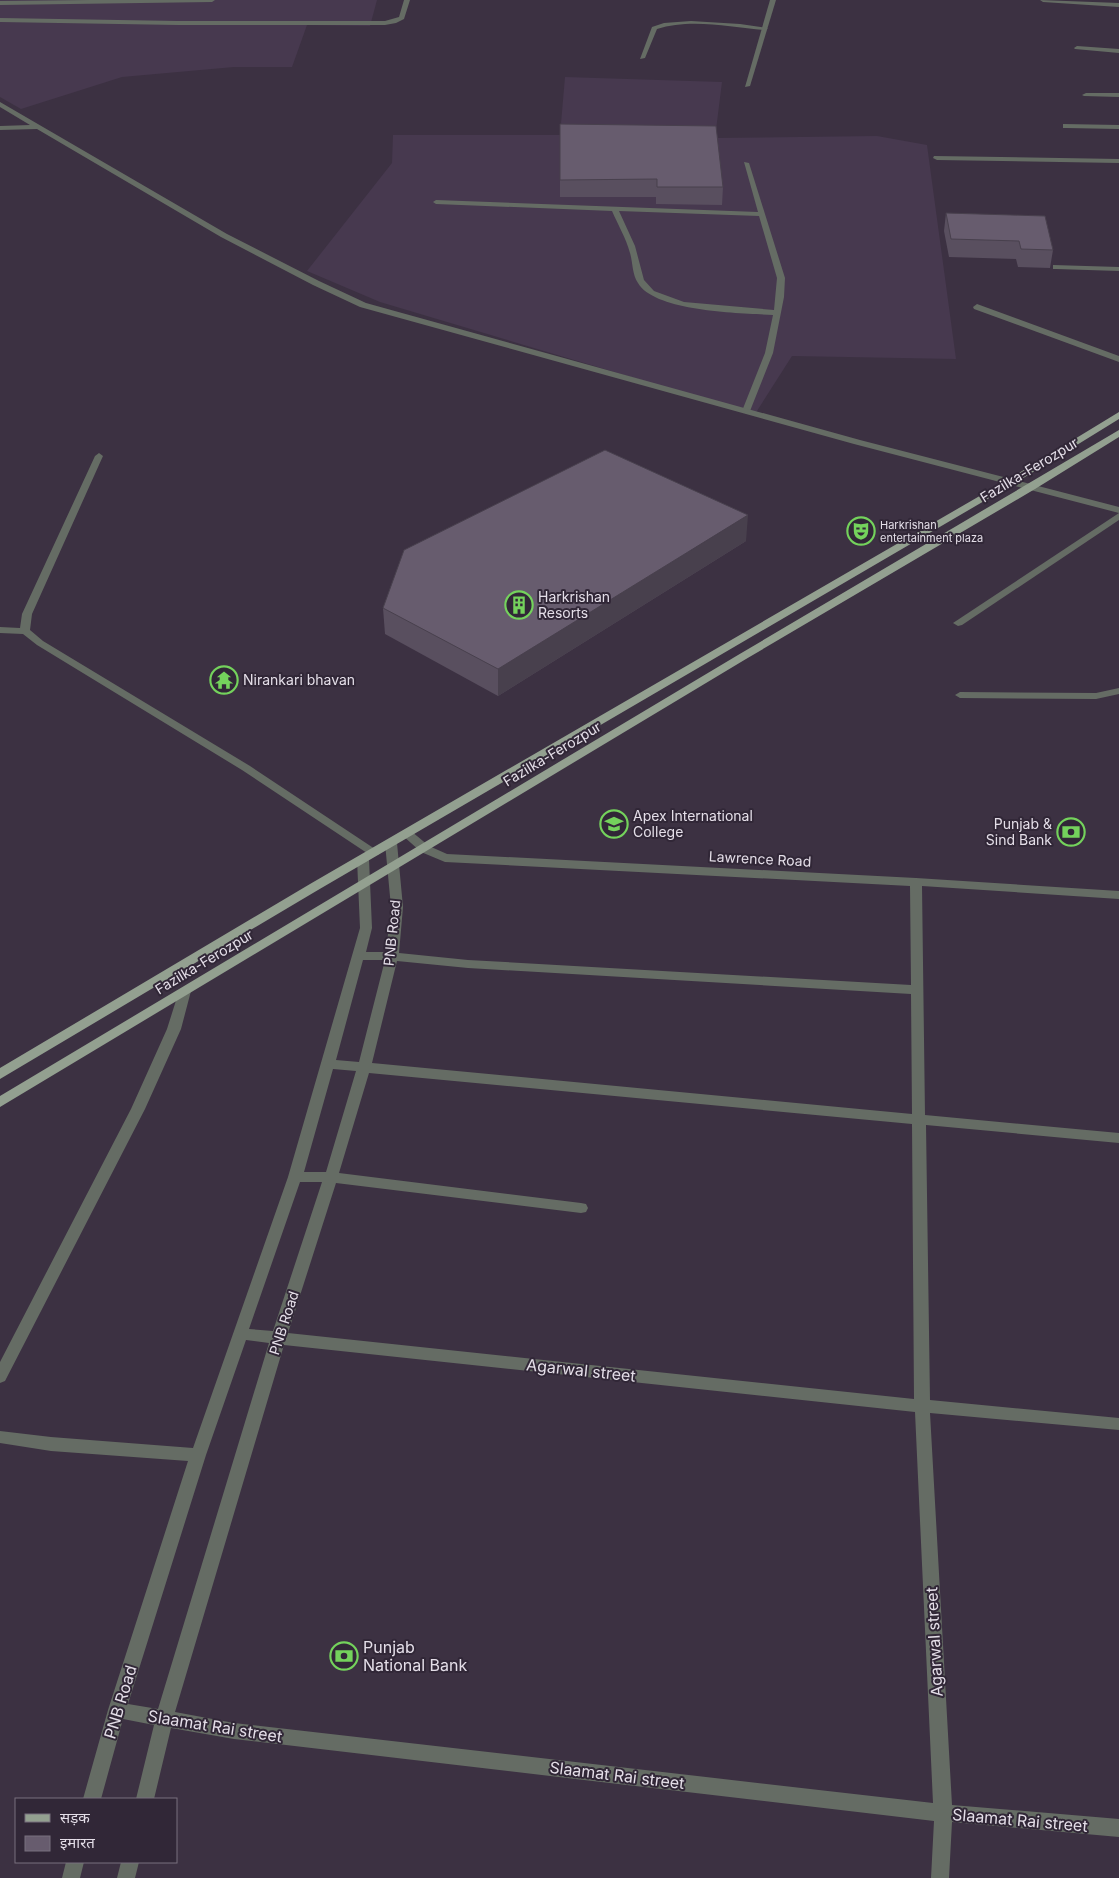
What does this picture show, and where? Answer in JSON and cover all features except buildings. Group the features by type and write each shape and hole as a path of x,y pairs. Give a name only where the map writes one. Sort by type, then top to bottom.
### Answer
{"main road":[{"name":"Fazilka-Ferozpur","path":"0,1074 368,856 1012,481 1119,415"},
{"name":"Fazilka-Ferozpur","path":"0,1102 394,865 425,849 742,657 1032,487 1119,433"}],"street":[{"path":"747,86 773,0"},
{"path":"1043,0 1119,5"},
{"path":"1077,48 1119,51"},
{"path":"1086,95 1119,96"},
{"path":"0,104 314,284 363,305 746,412 1119,510"},
{"path":"1066,126 1119,127"},
{"path":"0,128 40,128"},
{"path":"937,158 1119,162"},
{"path":"1056,268 1119,268"},
{"path":"977,307 1119,359"},
{"path":"958,623 1119,516"},
{"path":"960,695 1119,695"},
{"name":"Lawrence Road","path":"406,834 425,849 445,858 916,882 1119,895"},
{"name":"PNB Road","path":"145,1798 164,1718 278,1338 331,1177 364,1067 392,956 397,907 391,843"},
{"name":"PNB Road","path":"92,1798 117,1710 198,1455 295,1177 366,928 365,883 368,856"},
{"path":"916,882 922,1406"},
{"path":"359,956 392,956 477,964 917,990"},
{"path":"0,1377 138,1109 170,1038 185,991"},
{"path":"328,1064 1119,1138"},
{"path":"295,1177 331,1177 581,1208"},
{"name":"Agarwal street","path":"241,1334 922,1406 1119,1424"},
{"name":"Agarwal street","path":"922,1406 943,1813 940,1878"},
{"path":"0,1437 51,1444 198,1455"},
{"name":"Slaamat Rai street","path":"117,1710 234,1731 943,1813 1119,1828"},
{"path":"71,1878 75,1863"},
{"path":"126,1878 130,1863"}],"lane":[{"path":"0,3 212,0"},
{"path":"0,20 178,23 384,23 394,22 402,18 407,0"},
{"path":"642,58 654,28 660,24 683,23 765,28"},
{"path":"746,163 775,255 780,278 777,313 769,352 746,412"},
{"path":"436,202 762,214"},
{"path":"615,209 634,252 640,283 651,295 671,301 703,306 777,313"},
{"path":"25,631 25,622 28,614 99,456"},
{"path":"0,630 25,631 40,643 246,768 368,856"}],"shaded area":[{"path":"0,0 377,0 370,26 307,25 292,67 234,67 122,77 21,109 0,97"},
{"path":"565,77 722,82 715,138 877,136 927,145 956,359 792,356 755,414 380,302 307,271 392,163 393,135 560,135"}],"place":[{"name":"Harkrishan entertainment plaza","path":"861,531"},
{"name":"Harkrishan Resorts","path":"519,605"},
{"name":"Nirankari bhavan","path":"224,680"},
{"name":"Apex International College","path":"614,824"},
{"name":"Punjab & Sind Bank","path":"1071,832"},
{"name":"Punjab National Bank","path":"344,1656"}]}
